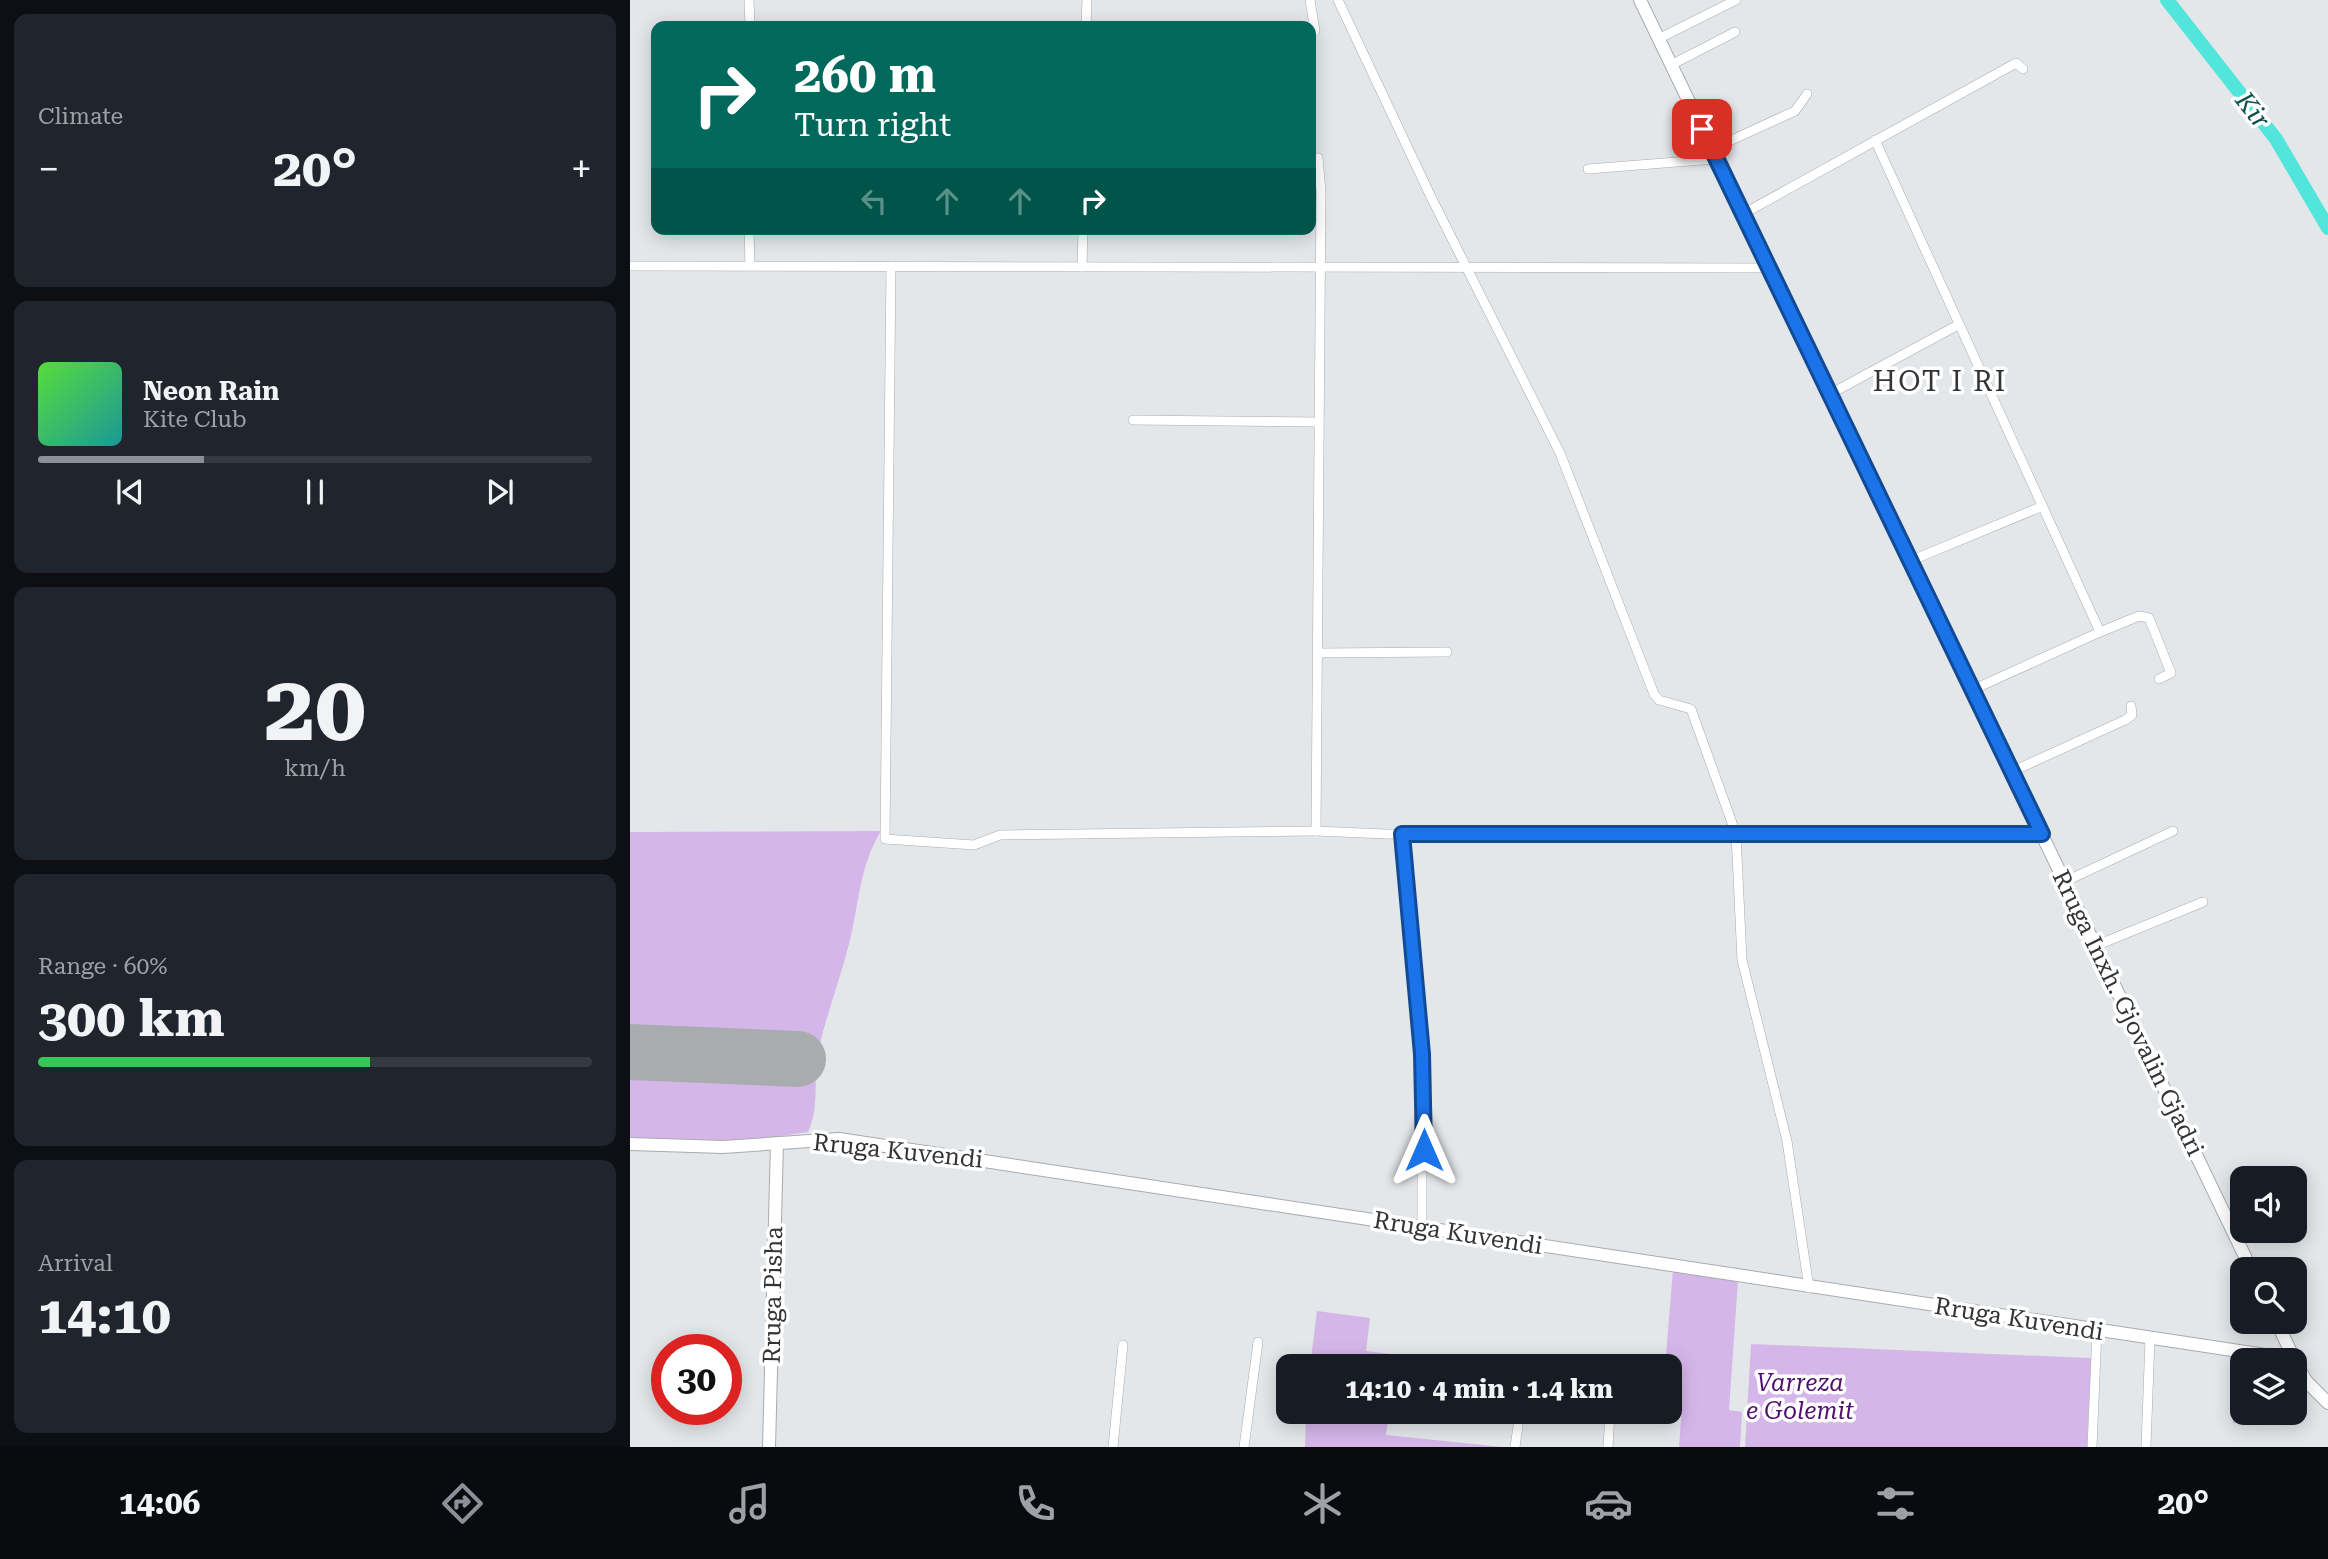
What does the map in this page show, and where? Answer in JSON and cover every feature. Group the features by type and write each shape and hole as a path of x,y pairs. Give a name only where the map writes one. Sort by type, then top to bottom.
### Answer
{"street":[{"path":"749,0 750,21"},
{"path":"1086,21 1087,0"},
{"path":"1310,0 1313,21"},
{"path":"1338,0 1467,270 1560,453 1654,694 1659,701 1690,709 1736,834 1742,960 1787,1141 1809,1288"},
{"name":"Rruga Inxh. Gjovalin Gjadri","path":"1640,0 2245,1257"},
{"path":"1658,39 1736,0"},
{"path":"1671,65 1735,33"},
{"path":"1743,214 2017,63 2023,69"},
{"path":"1588,169 1714,154 1795,111 1807,94"},
{"path":"1875,139 2100,632"},
{"path":"1316,158 1321,168 1316,831"},
{"path":"749,235 750,266"},
{"path":"1082,267 1083,235"},
{"path":"630,266 1467,270 1769,268"},
{"path":"891,267 885,839 974,845 1000,835 1316,831 1402,834 2042,834"},
{"path":"1830,394 1958,325"},
{"path":"1133,420 1319,422"},
{"path":"1910,561 2042,506"},
{"path":"1972,690 2139,615 2149,618 2171,673 2159,680"},
{"path":"1319,653 1447,652"},
{"path":"2011,772 2125,720 2132,715 2131,706"},
{"path":"2064,881 2173,831"},
{"path":"1402,834 1422,1054 1422,1226"},
{"path":"2095,946 2203,902"},
{"name":"Rruga Kuvendi","path":"630,1144 723,1147 839,1139 1422,1226 1809,1288 2230,1349"},
{"name":"Rruga Pisha","path":"769,1447 776,1143"},
{"path":"2092,1447 2096,1331"},
{"path":"2146,1447 2150,1338"},
{"path":"1244,1447 1258,1342"},
{"path":"1113,1447 1123,1345"},
{"path":"2307,1381 2328,1403"},
{"path":"1608,1447 1609,1424"},
{"path":"1515,1447 1518,1426"}],"green space":[{"path":"881,831 868,858 849,944 821,1038 814,1113 808,1132 742,1142 630,1142 630,832"},
{"path":"1673,1270 1738,1281 1729,1410 1742,1412 1740,1447 1679,1447 1682,1424 1682,1354 1666,1354"},
{"path":"1317,1311 1370,1318 1366,1351 1391,1354 1312,1354"},
{"name":"Varreza e Golemit","path":"1751,1344 2091,1358 2087,1447 1745,1447"},
{"path":"1306,1424 1387,1424 1386,1435 1503,1447 1305,1447"}],"waterway":[{"name":"Kir","path":"2167,0 2276,139 2328,228"}],"runway":[{"path":"630,1052 798,1059"}],"district":[{"name":"HOT I RI","path":"1940,381"}],"route":[{"path":"1424,1150 1422,1054 1402,834 2042,834 1702,129"}]}
